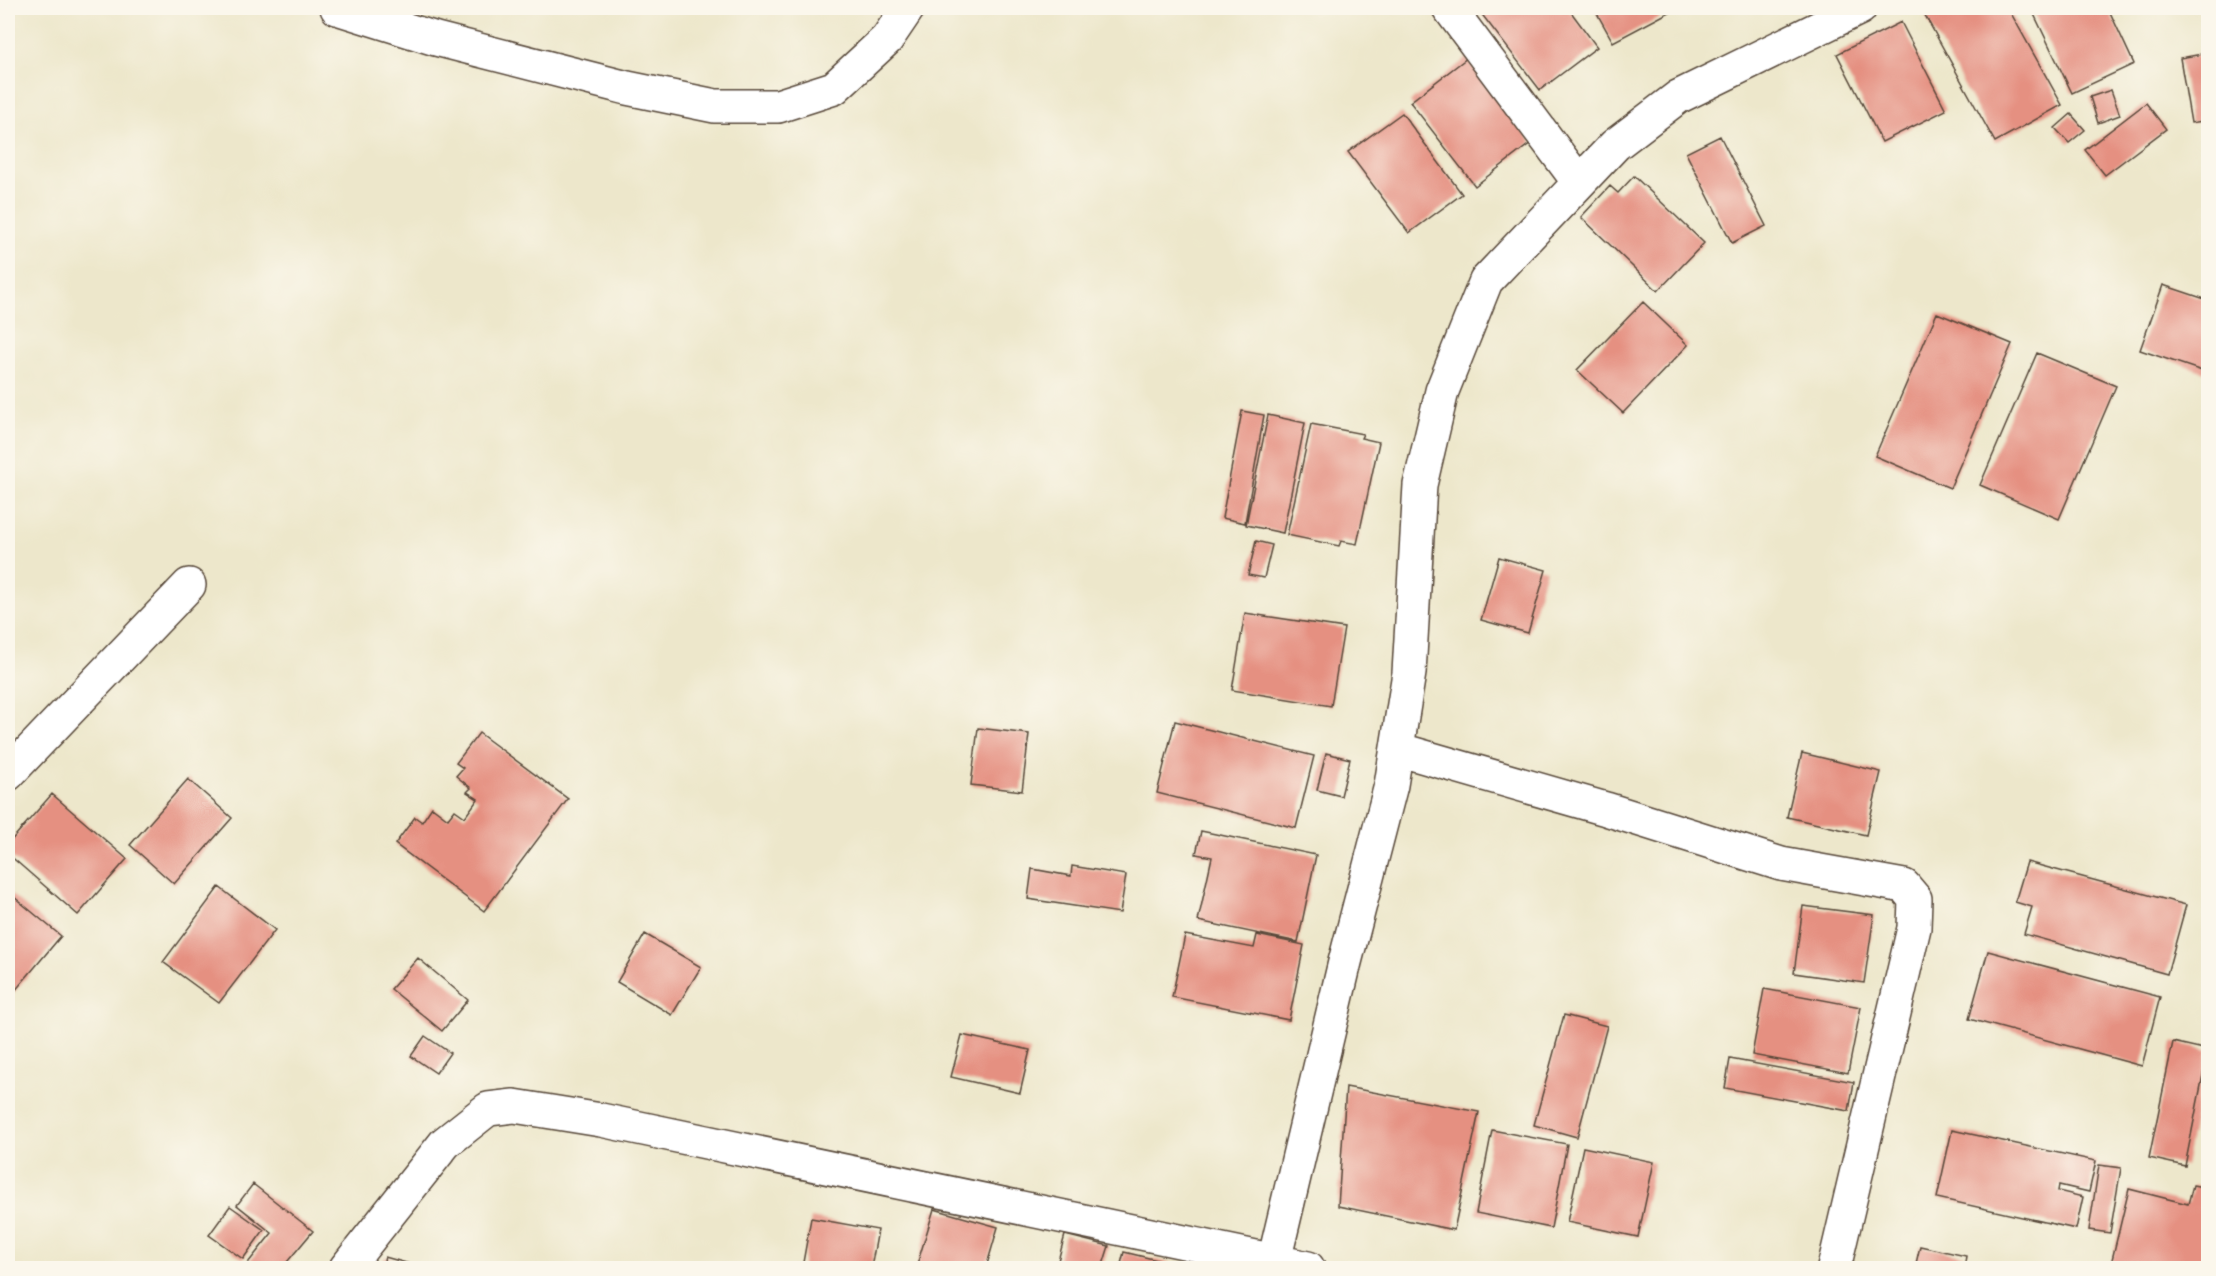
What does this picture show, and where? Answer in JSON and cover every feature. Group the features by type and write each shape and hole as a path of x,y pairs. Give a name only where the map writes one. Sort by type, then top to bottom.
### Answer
{"street":[{"path":"338,8 436,39 627,88 715,106 778,106 834,88 887,39 908,8"},
{"path":"1449,8 1578,181"},
{"path":"1274,1261 1345,962 1391,785 1409,673 1420,485 1442,391 1486,281 1614,145 1678,98 1860,8"},
{"path":"8,774 189,585"},
{"path":"1397,749 1606,809 1781,864 1904,886 1915,899 1914,928 1834,1269"},
{"path":"346,1269 419,1172 445,1143 488,1110 514,1106 601,1120 1308,1269"}],"building":[{"path":"1477,8 1568,8 1597,47 1540,90"},
{"path":"1594,8 1677,8 1613,42"},
{"path":"1921,8 2008,8 2062,105 1995,142"},
{"path":"2031,8 2108,8 2134,64 2072,93"},
{"path":"1901,22 1946,110 1882,142 1837,54"},
{"path":"2208,53 2208,120 2191,123 2180,58"},
{"path":"1467,58 1532,142 1475,186 1410,102"},
{"path":"2111,90 2120,115 2098,123 2090,97"},
{"path":"2146,103 2166,129 2105,175 2085,150"},
{"path":"1402,113 1462,194 1409,233 1348,152"},
{"path":"2071,114 2085,130 2069,143 2055,128"},
{"path":"1720,136 1766,226 1732,243 1686,153"},
{"path":"1634,176 1704,243 1658,291 1581,217 1610,186 1618,193"},
{"path":"2163,285 2208,300 2208,373 2140,350"},
{"path":"1643,302 1688,345 1623,413 1577,370"},
{"path":"1937,313 2012,344 1950,488 1875,456"},
{"path":"2037,353 2116,386 2059,519 1980,485"},
{"path":"1242,411 1264,415 1245,523 1222,518"},
{"path":"1268,415 1305,423 1283,533 1246,525"},
{"path":"1311,424 1363,434 1361,438 1379,442 1357,544 1341,541 1339,546 1287,535"},
{"path":"1256,541 1272,545 1264,578 1248,575"},
{"path":"1499,557 1546,570 1528,633 1481,620"},
{"path":"1245,613 1344,628 1331,706 1232,690"},
{"path":"1175,721 1314,756 1296,828 1157,793"},
{"path":"978,728 1029,734 1022,791 971,785"},
{"path":"479,733 568,799 484,911 395,844 415,817 422,822 432,807 448,819 455,810 465,817 478,799 467,792 471,788 456,776 463,768 456,763"},
{"path":"1326,753 1350,759 1341,796 1317,790"},
{"path":"1802,753 1881,772 1866,835 1787,817"},
{"path":"188,779 232,818 174,884 130,845"},
{"path":"52,794 127,859 78,915 8,854 8,844"},
{"path":"1201,831 1316,855 1298,942 1198,921 1212,857 1196,854"},
{"path":"2027,862 2186,905 2167,974 2024,934 2032,907 2015,902"},
{"path":"1072,866 1126,875 1120,913 1028,899 1032,869 1071,876"},
{"path":"219,887 275,930 219,1003 163,962"},
{"path":"8,892 61,936 9,998 8,996"},
{"path":"1803,906 1874,915 1864,983 1794,973"},
{"path":"645,934 701,967 672,1015 617,982"},
{"path":"1185,935 1254,948 1257,935 1304,945 1289,1020 1172,997"},
{"path":"1988,951 2160,997 2142,1066 1969,1019"},
{"path":"418,958 468,1000 442,1031 391,989"},
{"path":"1764,989 1861,1007 1848,1073 1752,1055"},
{"path":"1564,1015 1607,1026 1577,1137 1534,1125"},
{"path":"962,1035 1030,1050 1020,1093 951,1077"},
{"path":"425,1036 450,1053 436,1073 411,1056"},
{"path":"2173,1042 2208,1050 2185,1166 2149,1158"},
{"path":"1730,1059 1854,1082 1849,1111 1725,1088"},
{"path":"1346,1087 1479,1112 1454,1230 1338,1206"},
{"path":"1492,1130 1567,1144 1551,1228 1476,1213"},
{"path":"1952,1130 2096,1161 2089,1192 2059,1185 2058,1191 2083,1197 2076,1229 1937,1198"},
{"path":"1583,1147 1654,1162 1638,1237 1567,1222"},
{"path":"2099,1165 2121,1168 2110,1233 2089,1230"},
{"path":"253,1184 313,1231 282,1268 244,1268 272,1233 237,1205"},
{"path":"2193,1185 2208,1188 2208,1268 2110,1268 2129,1189 2188,1204"},
{"path":"230,1206 264,1230 243,1259 209,1235"},
{"path":"934,1209 998,1227 986,1268 916,1268"},
{"path":"811,1218 878,1230 871,1268 802,1268"},
{"path":"1065,1235 1109,1246 1102,1268 1056,1268"},
{"path":"1920,1246 1966,1256 1964,1268 1915,1268"},
{"path":"1124,1252 1190,1268 1120,1268"},
{"path":"385,1257 424,1268 382,1268"}]}
